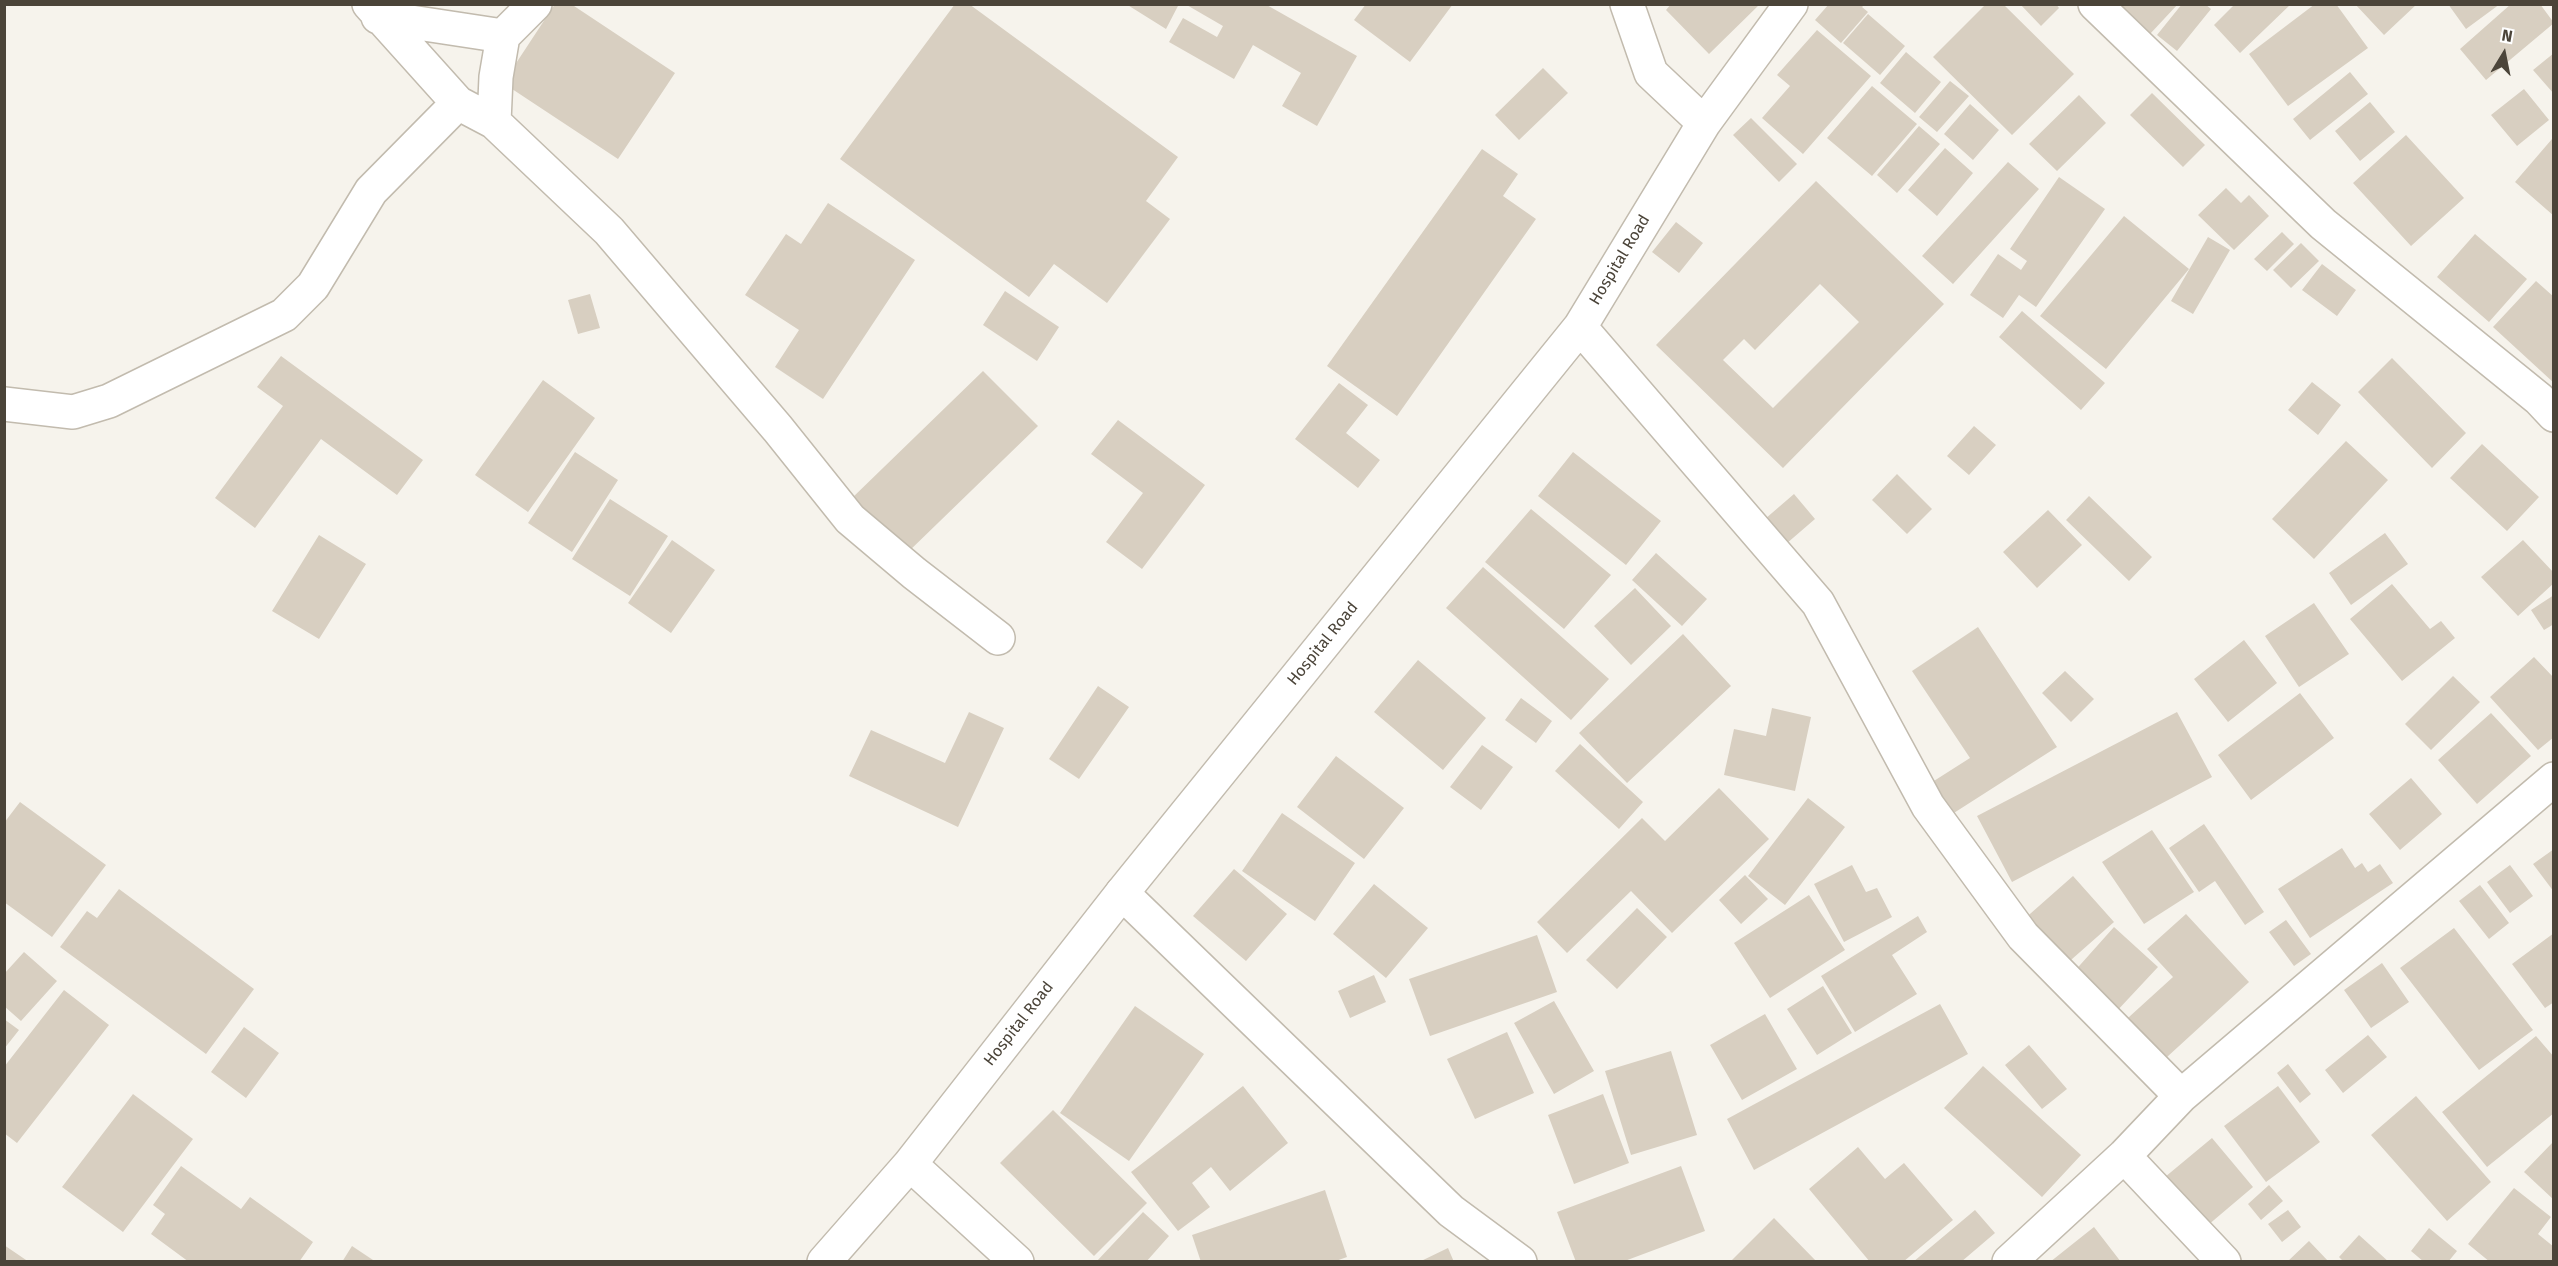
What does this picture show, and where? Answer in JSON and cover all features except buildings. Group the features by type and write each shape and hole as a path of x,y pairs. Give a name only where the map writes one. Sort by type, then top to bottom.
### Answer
{"street":[{"path":"494,122 496,77 503,36 535,4"},
{"path":"1627,4 1651,73 1704,123"},
{"name":"Hospital Road","path":"824,1262 910,1164 1122,893 1580,327 1704,123 1791,4"},
{"path":"2095,4 2323,224 2539,399 2553,415"},
{"path":"374,11 503,36"},
{"path":"374,11 458,103 494,122 609,231 778,429 850,519 914,573 998,638"},
{"path":"4,404 73,412 109,401 285,315 313,286 371,191 458,103"},
{"path":"1580,327 1818,603 1928,806 2023,936 2181,1096"},
{"path":"2009,1262 2124,1156 2181,1096 2553,779"},
{"path":"1122,893 1451,1211 1520,1262"},
{"path":"2124,1156 2224,1262"},
{"path":"910,1164 1017,1262"}]}
